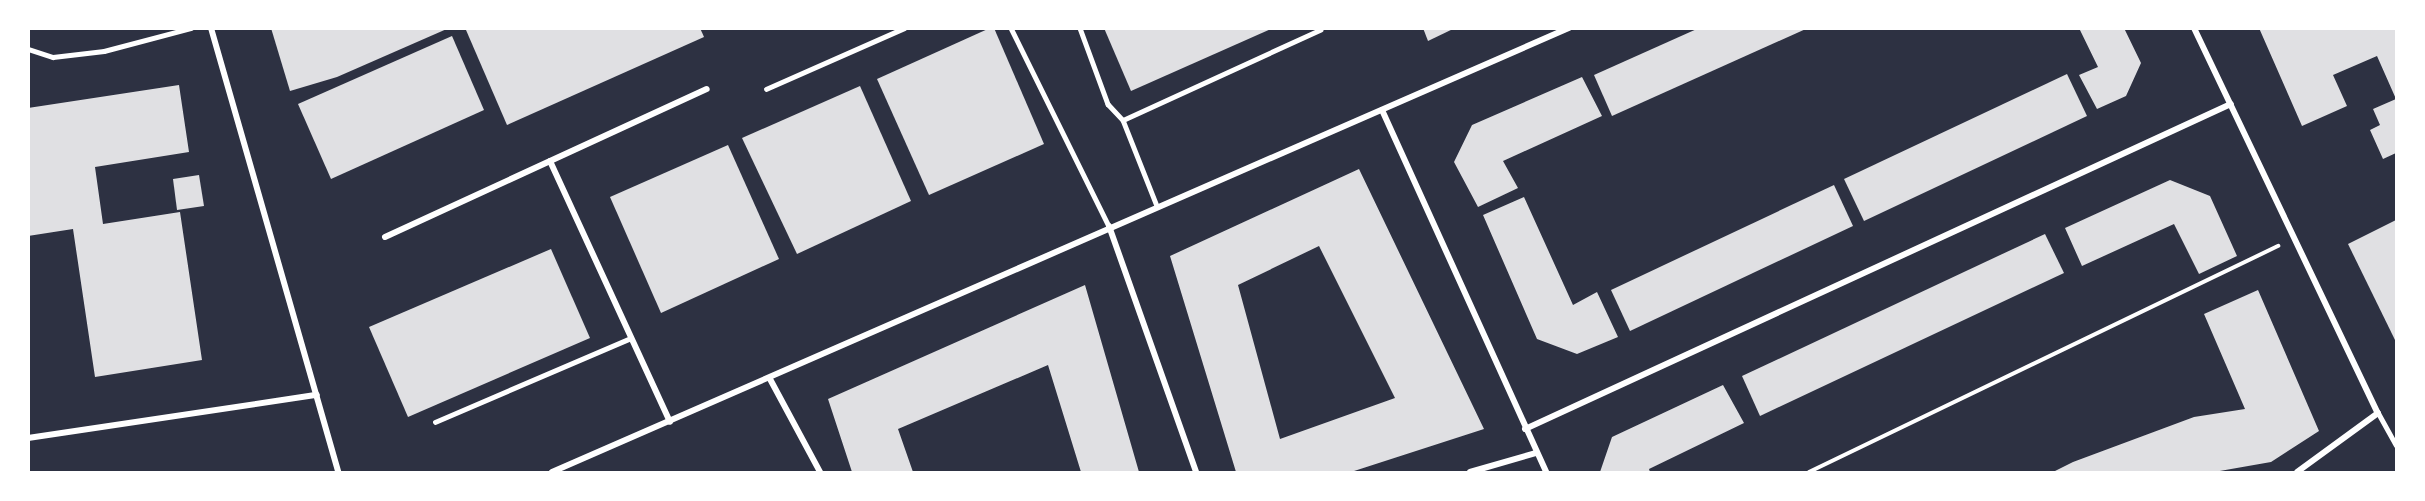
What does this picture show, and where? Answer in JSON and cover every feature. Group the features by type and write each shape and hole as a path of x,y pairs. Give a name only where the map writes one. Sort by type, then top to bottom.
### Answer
{"street":[{"path":"211,28 338,472"},
{"path":"552,472 770,379 1109,226 1569,28"},
{"path":"2194,28 2297,237 2378,413 2397,445"},
{"path":"385,237 707,89"},
{"path":"1525,429 2231,104"},
{"path":"1382,110 1546,472"},
{"path":"550,161 670,422"},
{"path":"1109,226 1196,472"},
{"path":"770,379 820,472"},
{"path":"28,438 317,395"},
{"path":"2297,472 2378,413"},
{"path":"1470,472 1536,453"}],"lane":[{"path":"28,50 53,57 94,52 191,28"},
{"path":"766,89 904,28"},
{"path":"1011,28 1109,226"},
{"path":"1080,28 1108,104 1123,120 1157,206"},
{"path":"1123,120 1320,30"},
{"path":"435,422 632,338"}],"path":[{"path":"1809,472 2297,237"}],"building":[{"path":"271,28 449,28 337,77 290,91"},
{"path":"470,28 700,28 704,37 507,125 466,30"},
{"path":"994,28 1044,144 929,195 877,79"},
{"path":"1104,28 1273,28 1131,91"},
{"path":"1423,28 1455,28 1428,41"},
{"path":"1699,28 1808,28 1612,116 1594,75"},
{"path":"2079,28 2124,28 2141,63 2126,96 2097,109 2079,75 2098,67"},
{"path":"2259,28 2396,28 2396,99 2377,56 2333,75 2347,106 2302,126"},
{"path":"452,36 484,110 331,179 298,104"},
{"path":"2067,74 2087,116 1864,221 1844,179"},
{"path":"1582,77 1602,116 1503,161 1518,188 1478,207 1454,162 1472,125"},
{"path":"179,85 189,152 95,167 103,224 180,212 202,360 95,377 73,229 28,236 28,108"},
{"path":"860,86 911,201 797,254 742,138"},
{"path":"2396,99 2396,153 2383,159 2370,130 2380,125 2373,109"},
{"path":"728,145 779,259 661,313 610,197"},
{"path":"1359,169 1484,429 1351,472 1236,472 1170,256","holes":["1319,246 1395,398 1280,439 1238,285"]},
{"path":"199,175 204,206 177,210 173,179"},
{"path":"2170,180 2210,196 2237,256 2199,274 2174,224 2082,266 2065,228"},
{"path":"1834,185 1853,226 1630,331 1611,290"},
{"path":"1524,197 1573,305 1597,292 1618,337 1577,354 1537,339 1483,215"},
{"path":"2396,220 2396,342 2348,244"},
{"path":"2045,234 2064,273 1760,416 1742,376"},
{"path":"551,249 590,338 408,417 369,327"},
{"path":"1085,285 1139,472 1081,472 1048,365 898,429 913,472 852,472 828,399"},
{"path":"2258,290 2319,431 2271,462 2214,472 2053,472 2073,462 2194,417 2245,409 2204,314"},
{"path":"1723,385 1744,423 1649,469 1650,472 1600,472 1612,437"}]}
